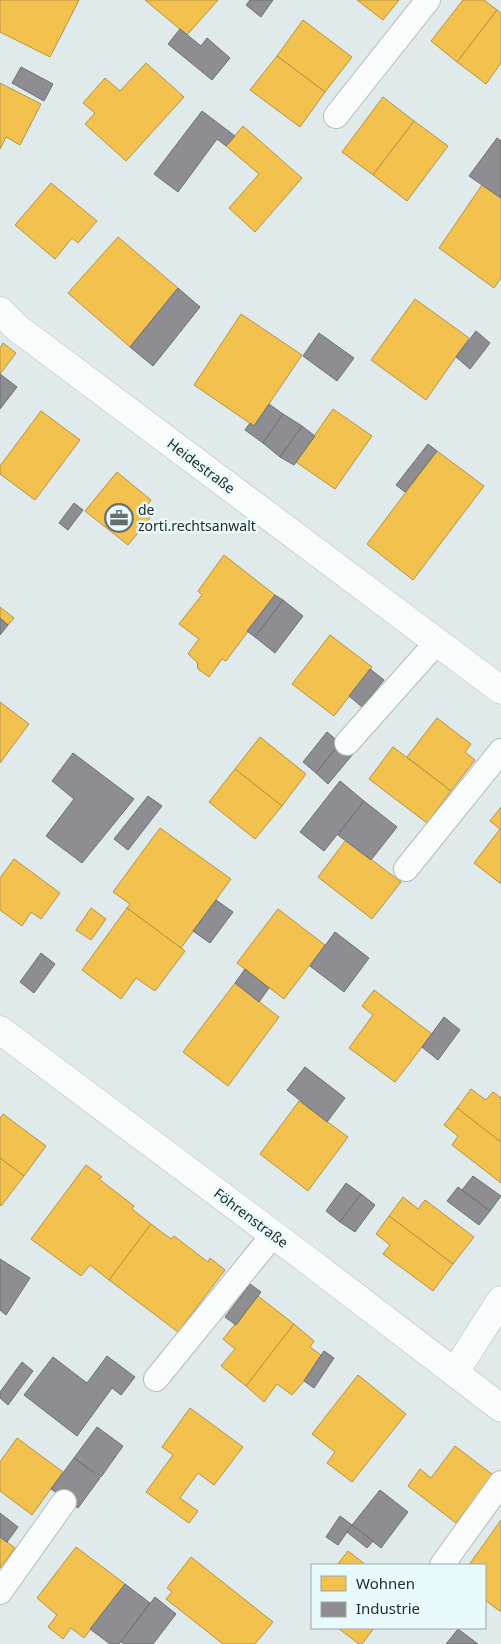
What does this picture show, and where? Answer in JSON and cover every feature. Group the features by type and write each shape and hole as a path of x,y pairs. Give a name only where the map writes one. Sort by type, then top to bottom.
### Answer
{"street":[{"name":"Heidestraße","path":"0,311 16,327 501,690"},
{"name":"Föhrenstraße","path":"0,1030 501,1408"},
{"path":"455,1372 501,1300"}],"lane":[{"path":"336,116 428,0"},
{"path":"347,743 437,642"},
{"path":"406,869 501,751"},
{"path":"156,1379 273,1235"},
{"path":"443,1564 501,1483"},
{"path":"0,1592 64,1502"}],"building: Wohnen":[{"path":"0,0 79,0 50,57 0,32"},
{"path":"145,0 218,0 187,35"},
{"path":"357,0 399,0 383,20"},
{"path":"463,0 484,0 497,10 457,62 431,41"},
{"path":"497,10 501,13 501,63 486,84 457,62"},
{"path":"303,20 352,57 325,92 277,56"},
{"path":"277,56 325,92 300,127 250,90"},
{"path":"146,63 184,97 126,161 85,124 95,113 83,103 105,78 120,91"},
{"path":"0,83 41,104 20,145 6,137 0,149"},
{"path":"383,97 414,121 373,175 342,152"},
{"path":"414,121 448,146 407,201 373,175"},
{"path":"243,126 302,178 255,232 229,208 259,174 226,146"},
{"path":"51,183 97,221 78,243 72,238 55,259 15,225"},
{"path":"482,185 501,198 501,278 494,288 439,248"},
{"path":"118,237 178,288 130,347 68,293"},
{"path":"415,299 469,338 426,400 371,360"},
{"path":"241,314 302,355 254,426 194,385"},
{"path":"3,343 16,353 0,374 0,348"},
{"path":"333,409 372,436 335,489 296,462"},
{"path":"41,411 80,440 35,500 0,474 0,466"},
{"path":"437,451 484,486 413,580 367,544"},
{"path":"117,472 151,500 143,511 151,517 128,545 85,511"},
{"path":"224,555 275,595 226,661 222,659 209,677 198,669 197,662 188,654 199,639 179,624 202,595 198,591"},
{"path":"0,607 14,618 8,625 0,618"},
{"path":"330,635 372,667 334,716 292,684"},
{"path":"0,702 29,724 0,763"},
{"path":"437,718 471,744 465,752 475,760 451,791 407,757"},
{"path":"260,737 306,774 282,806 235,769"},
{"path":"393,747 451,791 427,823 369,779"},
{"path":"235,769 282,806 255,839 209,802"},
{"path":"501,807 501,884 474,863 500,829 490,821"},
{"path":"160,828 231,879 181,948 127,908 130,904 113,892"},
{"path":"346,840 401,882 372,919 318,877"},
{"path":"14,859 60,893 41,919 31,912 22,926 0,910 0,878"},
{"path":"91,908 106,919 91,940 76,930"},
{"path":"127,908 185,951 155,991 136,978 121,999 82,970"},
{"path":"278,909 325,945 284,999 237,963"},
{"path":"235,983 279,1017 228,1086 183,1052"},
{"path":"374,990 432,1034 395,1082 349,1048 373,1015 362,1006"},
{"path":"471,1089 486,1100 493,1092 501,1098 501,1142 457,1108"},
{"path":"299,1101 348,1137 308,1191 260,1154"},
{"path":"457,1108 501,1142 501,1183 452,1145 458,1136 444,1125"},
{"path":"3,1114 46,1146 24,1176 0,1158 0,1118"},
{"path":"0,1158 24,1176 1,1206 0,1205"},
{"path":"86,1165 102,1177 99,1179 134,1206 132,1209 151,1224 109,1280 90,1265 81,1276 31,1239"},
{"path":"403,1197 418,1209 425,1200 474,1237 453,1264 389,1216"},
{"path":"389,1216 453,1264 433,1291 383,1254 390,1245 376,1234"},
{"path":"151,1224 171,1239 174,1236 208,1262 210,1258 225,1270 178,1332 109,1280"},
{"path":"258,1296 294,1324 246,1386 221,1366 235,1349 223,1339"},
{"path":"294,1324 314,1341 310,1347 321,1355 292,1395 277,1384 264,1402 246,1386"},
{"path":"358,1375 406,1414 352,1482 327,1463 335,1452 312,1434"},
{"path":"190,1408 243,1447 214,1485 198,1473 180,1498 198,1511 189,1523 146,1492 173,1455 162,1447"},
{"path":"17,1438 63,1472 32,1515 0,1491 0,1462"},
{"path":"455,1446 493,1475 456,1523 408,1486 420,1469 431,1478"},
{"path":"501,1520 501,1612 486,1601 486,1564 470,1564"},
{"path":"0,1537 15,1548 0,1568"},
{"path":"76,1547 125,1584 84,1638 71,1628 63,1639 48,1627 57,1615 37,1598"},
{"path":"348,1551 365,1564 338,1564"},
{"path":"191,1557 273,1622 255,1644 223,1644 166,1599 172,1592 167,1588"},
{"path":"339,1629 373,1629 362,1644 359,1644"}],"building: Industrie":[{"path":"250,0 273,0 261,17 246,5"},
{"path":"180,29 201,46 207,38 230,58 212,80 168,44"},
{"path":"21,67 53,84 44,101 12,83"},
{"path":"202,111 235,136 226,146 217,139 178,192 154,174"},
{"path":"497,138 501,141 501,198 469,176"},
{"path":"178,288 200,307 153,366 130,347"},
{"path":"476,331 490,343 470,369 456,357"},
{"path":"319,333 354,358 337,381 303,356"},
{"path":"0,374 17,387 0,409"},
{"path":"269,404 283,414 263,443 245,430 250,423 254,426"},
{"path":"283,414 302,426 280,457 263,443"},
{"path":"302,426 315,436 294,465 280,457"},
{"path":"428,444 437,451 405,492 396,485"},
{"path":"74,503 83,510 68,530 59,523"},
{"path":"275,595 283,600 255,637 247,631"},
{"path":"283,600 303,616 275,653 255,637"},
{"path":"0,618 8,625 0,635"},
{"path":"370,669 384,680 362,707 349,696"},
{"path":"327,732 340,743 316,773 303,762"},
{"path":"340,743 353,754 328,784 316,773"},
{"path":"73,753 134,799 82,863 46,836 74,799 52,781"},
{"path":"340,781 364,801 324,851 300,832"},
{"path":"148,796 162,806 128,850 114,839"},
{"path":"364,801 397,827 371,860 338,835"},
{"path":"216,900 233,912 210,943 193,931"},
{"path":"335,932 369,958 344,992 310,966"},
{"path":"41,953 55,964 34,993 20,982"},
{"path":"245,969 269,988 259,1002 235,983"},
{"path":"444,1017 460,1030 438,1060 422,1047"},
{"path":"305,1067 345,1098 327,1122 287,1090"},
{"path":"473,1176 501,1196 490,1211 462,1190"},
{"path":"346,1183 361,1194 340,1222 326,1211"},
{"path":"458,1187 490,1211 479,1225 447,1201"},
{"path":"361,1194 375,1205 355,1232 340,1222"},
{"path":"0,1259 30,1278 6,1315 0,1310"},
{"path":"250,1284 261,1292 236,1325 225,1317"},
{"path":"324,1351 334,1358 314,1388 304,1381"},
{"path":"107,1356 135,1377 121,1395 112,1388 77,1436 24,1395 53,1357 87,1383"},
{"path":"22,1362 33,1371 8,1405 0,1398 0,1392"},
{"path":"97,1427 123,1446 101,1477 74,1458"},
{"path":"74,1458 100,1478 78,1508 51,1489"},
{"path":"380,1490 408,1512 381,1548 352,1525"},
{"path":"0,1513 18,1527 7,1542 0,1537"},
{"path":"340,1516 352,1525 338,1545 326,1537"},
{"path":"352,1525 373,1541 367,1548 347,1532"},
{"path":"125,1584 150,1603 119,1644 110,1644 90,1629"},
{"path":"155,1597 176,1614 153,1644 124,1644 121,1642"},
{"path":"458,1629 478,1644 446,1644"}],"place":[{"name":"de zorti.rechtsanwalt","path":"119,518"}]}
